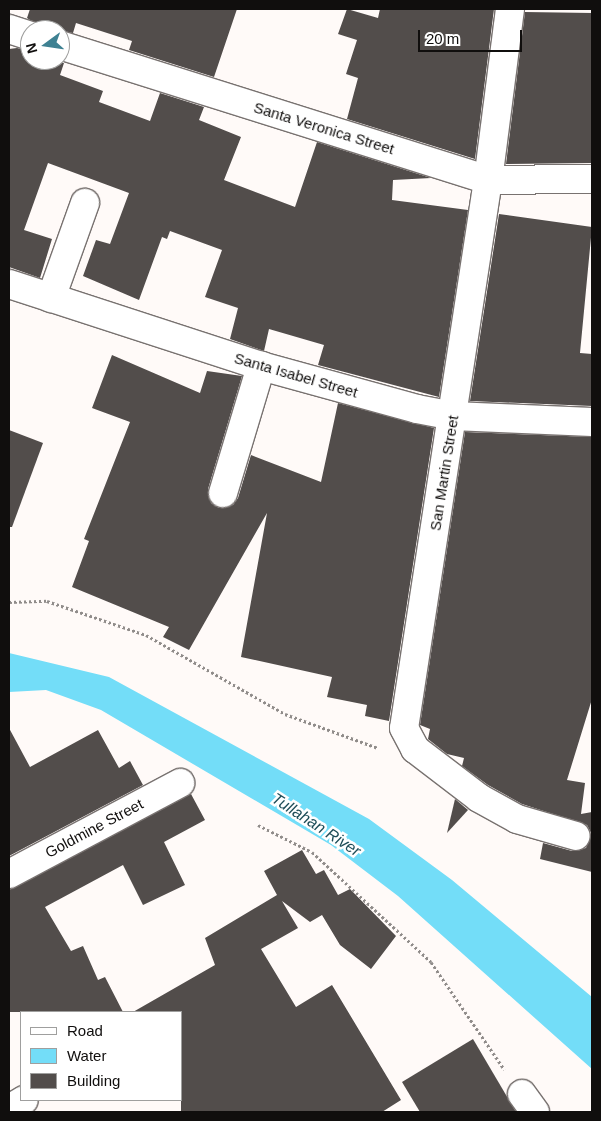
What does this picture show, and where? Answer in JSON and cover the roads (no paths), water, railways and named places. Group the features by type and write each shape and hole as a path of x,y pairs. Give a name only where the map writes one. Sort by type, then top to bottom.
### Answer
{"street":[{"name":"San Martin Street","path":"510,9 488,180 404,728 406,738 479,798 517,819 576,836"},
{"name":"Santa Veronica Street","path":"70,48 488,180 592,179"},
{"path":"51,298 86,203"},
{"name":"Santa Isabel Street","path":"9,284 261,366 453,416 592,422"},
{"path":"223,493 261,366"},
{"name":"Goldmine Street","path":"9,874 180,782"},
{"path":"9,1109 22,1101"}],"water":[{"name":"Tullahan River","path":"9,653 109,677 369,819 452,880 592,997 592,1069 398,896 331,845 101,710 46,690 9,692"}]}
